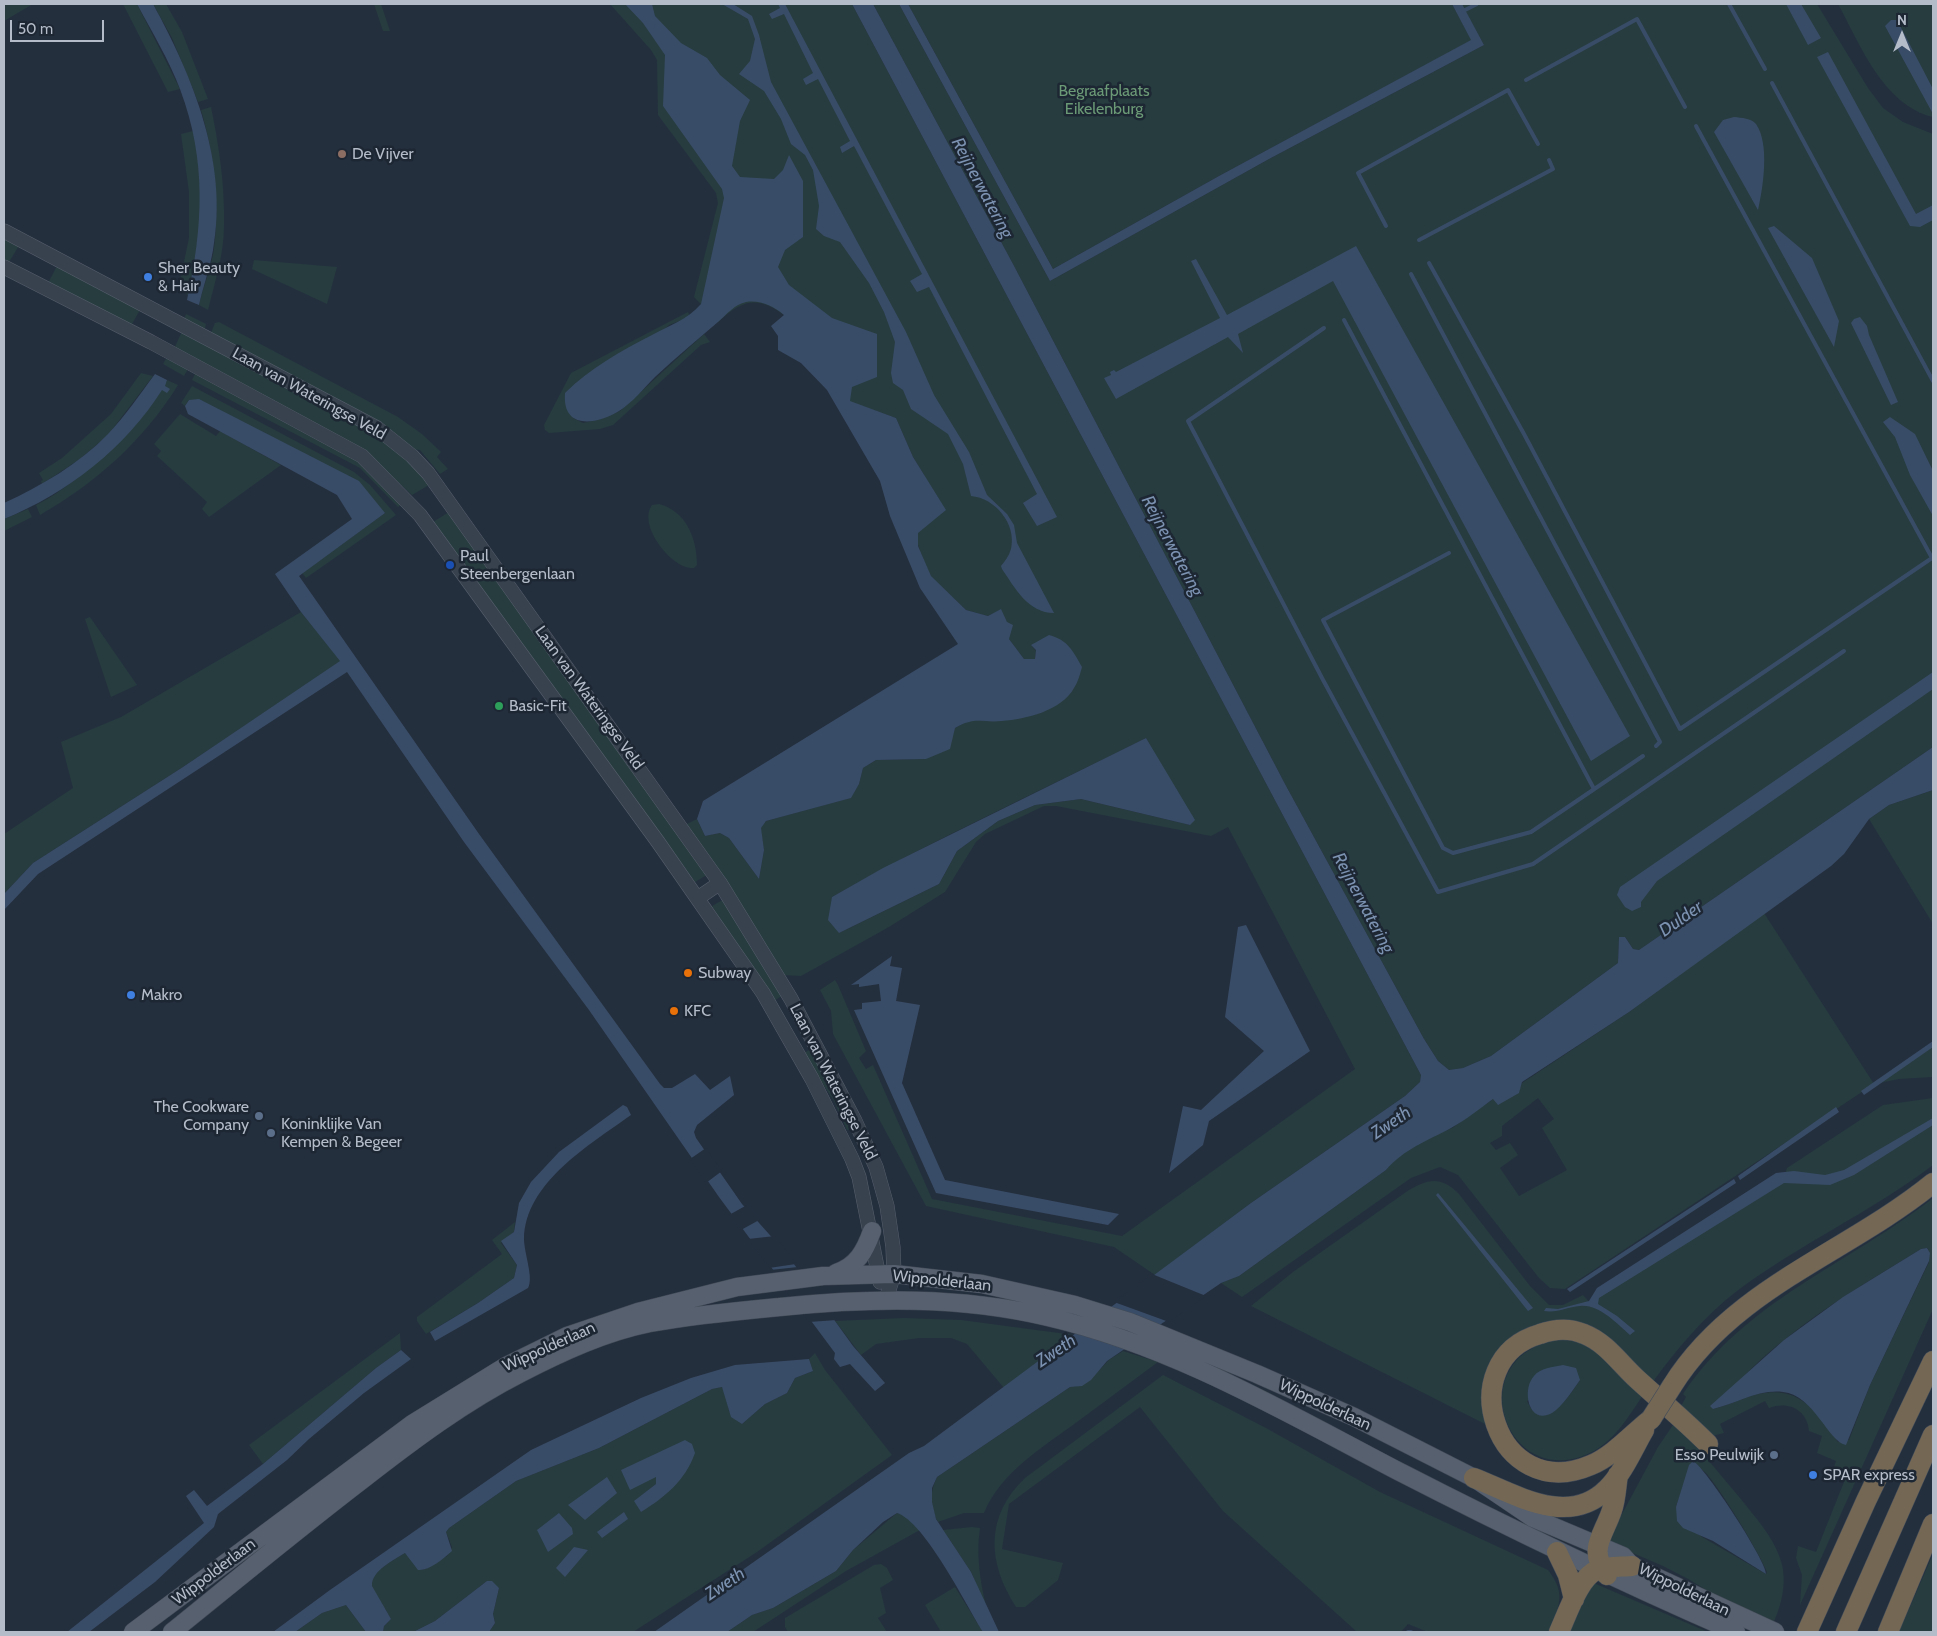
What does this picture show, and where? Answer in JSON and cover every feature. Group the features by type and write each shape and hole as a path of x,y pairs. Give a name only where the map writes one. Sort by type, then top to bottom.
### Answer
{"highway":[{"path":"1474,1478 1540,1504 1560,1508 1593,1499 1607,1489 1618,1475 1672,1386 1703,1345 1746,1305 1792,1274 1889,1215 1933,1183"},
{"path":"1651,1419 1592,1465 1569,1471 1547,1470 1521,1460 1503,1441 1493,1419 1492,1387 1497,1372 1507,1355 1524,1340 1552,1331 1572,1330 1595,1339 1609,1349 1637,1379 1708,1444"},
{"path":"1807,1632 1866,1501 1933,1361"},
{"path":"1846,1632 1933,1435"},
{"path":"1602,1571 1597,1546 1613,1510 1618,1475"},
{"path":"1888,1632 1933,1524"},
{"path":"1557,1552 1568,1575 1574,1599"},
{"path":"1559,1632 1583,1583 1602,1571 1632,1566"}],"main road":[{"path":"823,1276 839,1272 854,1264 864,1252 872,1231"},
{"name":"Wippolderlaan","path":"133,1632 412,1424 506,1366 567,1336 605,1322 714,1292 757,1284 823,1276 886,1274 982,1284 1075,1305 1130,1322 1204,1351 1337,1409 1474,1478 1533,1518 1623,1556 1632,1566 1702,1597 1754,1624 1775,1632"},
{"name":"Wippolderlaan","path":"172,1632 306,1523 422,1434 517,1375 579,1345 646,1324 707,1314 886,1299 975,1304 1016,1310 1068,1322 1142,1346 1192,1367 1557,1552 1736,1632"}],"street":[{"name":"Laan van Wateringse Veld","path":"4,231 377,428 412,456 428,473 720,883 792,999 876,1167 887,1206 886,1299"},
{"name":"Laan van Wateringse Veld","path":"4,267 151,342 362,456 420,515 698,898 763,993 838,1128 859,1177 872,1231 886,1274"},
{"path":"698,898 720,883"}],"green space":[{"path":"4,4 33,4 4,21"},
{"path":"123,4 137,4 180,89 168,92"},
{"path":"153,4 166,4 182,32 208,99 198,102 172,38"},
{"path":"374,4 381,4 390,31 383,31"},
{"path":"610,4 852,4 1421,1075 1420,1082 1405,1096 1251,1203 1155,1275 1114,1247 926,1206 833,1034 831,1011 820,990 835,980 838,985 866,1051 859,1058 866,1069 873,1065 932,1199 1122,1236 1355,1069 1228,827 1211,836 1056,806 1044,806 985,834 976,842 945,892 889,927 801,976 782,975 685,825 697,819 705,836 720,833 729,838 759,879 764,850 760,828 766,821 850,798 859,784 863,768 876,760 926,759 955,728 970,720 1002,721 1082,667 1031,645 1036,651 1035,659 1024,659 1009,639 1007,622 1000,610 988,616 966,610 929,575 914,534 944,508 913,457 896,418 850,402 784,315 774,309 758,303 750,303 735,309 718,322 694,297 718,203 716,193 658,115 657,60 651,50","holes":["1146,738 1190,825 1081,799 1035,805 998,821 957,851 939,884 839,933 832,897 948,835"]},
{"path":"873,4 899,4 1050,281 1269,159 1484,45 1461,4 1817,4 1868,88 1883,108 1903,122 1933,134 1933,747 1639,950 1633,949 1625,937 1619,937 1618,963 1491,1056 1463,1068 1449,1070 1438,1061 1424,1039 1285,784 1013,264"},
{"name":"Begraafplaats Eikelenburg","path":"908,4 1452,4 1472,40 1219,176 1053,269"},
{"path":"1838,4 1933,4 1933,117 1915,110 1900,100 1887,87 1875,71"},
{"path":"211,107 217,136 224,196 224,237 221,258 208,310 199,305 214,249 216,196 212,161 201,110"},
{"path":"193,131 201,172 201,213 196,255 188,295 178,290 189,238 189,192 181,134"},
{"path":"4,235 20,244 9,262 4,260"},
{"path":"254,260 337,267 327,304 252,269"},
{"path":"58,264 141,308 131,326 48,283"},
{"path":"688,312 690,317 669,325 573,418 583,423 620,411 704,334 710,342 701,345 613,425 600,429 549,433 545,430 544,425 571,373"},
{"path":"186,314 206,324 204,333 183,321"},
{"path":"219,322 398,417 422,434 441,452 437,457 448,469 440,474 420,450 410,449 210,335 215,323"},
{"path":"183,329 389,443 415,467 429,485 412,495 372,458 174,349"},
{"path":"167,357 188,369 184,376 163,364"},
{"path":"196,372 351,454 402,504 398,507 360,468 192,380"},
{"path":"141,373 153,376 108,435 80,459 42,484 41,481 43,480 39,473 62,458 111,414"},
{"path":"167,380 178,385 165,405 134,442 117,459 80,489 40,515 36,505 52,496 90,468 128,432 158,396"},
{"path":"192,386 354,472 370,485 396,515 306,578 302,573 385,513 189,400 185,406 181,403"},
{"path":"180,414 216,436 220,431 281,465 209,517 202,509 207,502 157,456 161,451 154,444"},
{"path":"659,504 676,513 688,527 695,545 697,565 694,568 685,567 676,562 659,545 649,524 649,514 652,505"},
{"path":"28,509 32,517 4,531 4,519"},
{"path":"449,512 710,873 695,882 433,522"},
{"path":"301,612 341,661 183,767 33,863 4,894 4,834 73,788 61,742 121,717"},
{"path":"90,617 137,685 111,697 85,619"},
{"path":"1933,790 1933,924 1869,819 1889,805"},
{"path":"726,898 785,994 772,1002 712,906"},
{"path":"1764,913 1874,1084 1565,1289 1550,1288 1539,1278 1458,1175 1440,1167 1411,1178 1242,1297 1221,1283 1239,1276 1386,1170 1396,1158 1426,1139 1452,1128 1493,1099 1518,1093 1522,1083 1629,1012","holes":["1538,1098 1554,1119 1542,1128 1567,1170 1519,1196 1500,1168 1518,1155 1510,1143 1496,1150 1490,1143 1502,1136 1502,1126"]},
{"path":"1933,1043 1933,1077 1899,1079 1874,1084"},
{"path":"813,1047 851,1129 847,1130 834,1101 803,1054"},
{"path":"1933,1098 1933,1165 1885,1198 1785,1258 1737,1291 1713,1311 1671,1358 1652,1383 1592,1331 1514,1342 1491,1427 1251,1306 1293,1272 1406,1192 1420,1184 1433,1181 1446,1184 1459,1194 1530,1286 1549,1305 1563,1305 1583,1295 1592,1305 1598,1297 1773,1189 1783,1179 1787,1168 1883,1105"},
{"path":"1933,1198 1933,1309 1800,1605 1802,1575 1796,1558 1798,1546 1816,1552 1848,1472 1834,1467 1836,1461 1817,1453 1822,1436 1809,1431 1805,1417 1789,1406 1769,1408 1765,1401 1720,1424 1724,1433 1712,1436 1680,1408 1686,1397 1683,1394 1708,1361 1767,1308 1900,1222","holes":["1928,1248 1929,1262 1870,1385 1849,1440 1838,1442 1821,1419 1804,1402 1794,1396 1782,1393 1754,1395 1713,1409 1774,1348 1834,1303 1921,1249"]},
{"path":"515,1222 514,1232 501,1243 517,1265 514,1278 478,1303 426,1334 417,1321 417,1317 502,1254 492,1240"},
{"path":"904,1318 961,1320 1074,1335 1004,1388 967,1344 951,1338 919,1338 876,1344 861,1355 835,1321"},
{"path":"400,1333 401,1350 376,1368 263,1464 249,1445"},
{"path":"1558,1339 1575,1341 1590,1347 1643,1395 1614,1434 1592,1452 1562,1460 1537,1455 1518,1440 1506,1419 1502,1395 1509,1371 1527,1351","holes":["1580,1380 1561,1405 1548,1414 1536,1413 1527,1401"]},
{"path":"1123,1351 1158,1362 1024,1461 991,1498 984,1513 964,1513 938,1522 932,1505 933,1488 937,1477 1070,1387 1086,1382"},
{"path":"815,1353 825,1370 892,1455 757,1552 633,1632 489,1632 495,1623 493,1614 499,1588 487,1581 435,1621 413,1632 383,1632 384,1626 391,1619 371,1586 375,1575 405,1553 423,1570 447,1556 452,1547 446,1532 449,1528 516,1481 599,1448 712,1389 722,1387 726,1393 729,1411 742,1424 765,1404 787,1393 795,1378 813,1371 809,1359","holes":["691,1444 641,1512 635,1501 656,1484 656,1476 630,1489"]},
{"path":"1163,1375 1266,1428 1380,1492 1548,1570 1558,1586 1559,1601 1548,1632 1428,1632 1408,1624 1401,1632 1357,1632 1223,1511 1140,1407 1009,1504 1002,1549 1063,1563 1058,1580 1025,1607 1016,1607 1006,1590 1000,1573 995,1540 997,1524 1003,1508 1012,1493 1025,1478"},
{"path":"1673,1425 1708,1460 1768,1534 1777,1550 1784,1575 1783,1592 1773,1624 1729,1604 1663,1566 1607,1542 1658,1447","holes":["1691,1463 1707,1474 1723,1496 1755,1548 1767,1572 1766,1574 1702,1537 1676,1507"]},
{"path":"897,1513 904,1515 920,1530 846,1571 753,1632 727,1632 752,1615 773,1608 836,1571 853,1550"},
{"path":"980,1528 979,1567 986,1606 971,1572 943,1530"},
{"path":"1933,1554 1933,1632 1899,1632"},
{"path":"881,1564 887,1568 893,1580 880,1588 886,1613 878,1618 887,1632 788,1632 785,1627 785,1618 874,1565"},
{"path":"1590,1583 1596,1584 1708,1632 1565,1632"},
{"path":"955,1587 983,1632 941,1632 925,1605"},
{"path":"346,1605 366,1632 295,1632 322,1613"}],"water":[{"path":"137,4 153,4 168,32 194,91 212,154 217,218 212,257 199,305 187,300 199,220 200,194 195,142 189,116 176,78"},
{"path":"625,4 652,4 655,16 681,43 707,58 720,75 750,100 740,121 732,166 740,177 774,179 783,170 789,155 803,181 803,237 785,250 778,267 789,285 832,318 877,334 877,377 852,387 850,401 896,418 913,457 946,510 918,533 918,546 931,576 966,610 988,616 1001,609 1007,622 1013,625 1009,639 1024,659 1035,659 1036,650 1031,645 1049,635 1065,643 1073,651 1082,667 1074,688 1061,703 1052,708 1022,718 1002,721 973,721 962,724 955,728 950,749 926,759 876,760 863,768 859,784 851,798 766,821 761,828 764,850 759,879 729,838 720,833 705,836 697,819 703,801 958,644 920,588 890,516 880,481 827,390 801,363 778,350 778,336 771,326 784,315 776,309 766,304 751,302 742,303 734,307 663,370 629,404 610,416 591,421 582,421 575,419 569,413 565,393 575,384 617,354 684,318 701,304 724,198 722,189 663,106 665,55 643,23"},
{"path":"722,4 733,4 752,16 771,82 906,332 934,395 969,452 987,495 1007,514 1014,525 1017,543 1054,613 1037,609 1023,598 1012,584 1001,566 1011,549 1011,530 1007,522 996,507 980,498 971,496 963,464 948,434 911,409 903,390 893,383 891,373 895,342 884,312 869,283 840,242 824,236 816,229 819,206 813,170 805,155 791,144 781,119 764,91 739,74 750,61 755,39 748,19"},
{"path":"778,4 785,4 1057,517 1037,526 1023,503 1037,494 929,287 917,292 910,281 922,274 854,146 842,153 840,147 850,141 818,79 806,85 803,79 813,73 784,14 772,19 769,14 780,8"},
{"name":"Zweth","path":"852,4 873,4 1013,264 1285,784 1424,1039 1438,1061 1449,1070 1463,1068 1491,1056 1618,963 1619,937 1625,937 1633,949 1639,950 1933,747 1933,790 1889,805 1869,819 1844,854 1831,866 1629,1012 1522,1082 1519,1093 1498,1105 1493,1099 1457,1125 1400,1156 1386,1170 1239,1276 1221,1283 1107,1361 1091,1380 1082,1386 1070,1387 937,1477 932,1488 932,1502 936,1519 971,1572 999,1632 983,1632 932,1547 908,1520 897,1513 883,1522 853,1550 836,1571 773,1608 752,1615 727,1632 654,1632 909,1453 924,1446 1251,1203 1405,1096 1420,1082 1421,1075"},
{"path":"899,4 908,4 1053,269 1219,176 1471,40 1452,4 1462,4 1484,45 1269,159 1050,281"},
{"path":"1786,4 1801,4 1821,38 1808,45"},
{"path":"1891,20 1897,20 1933,89 1933,114 1885,26"},
{"path":"1828,52 1916,214 1933,205 1933,220 1920,227 1910,226 1817,57"},
{"path":"1734,117 1746,119 1756,124 1763,143 1764,166 1758,210 1714,132 1723,120"},
{"path":"1774,226 1812,258 1839,321 1834,347 1768,228"},
{"path":"1356,246 1630,736 1591,761 1333,281 1238,334 1243,353 1228,337 1116,399 1104,378 1111,375 1110,372 1114,370 1116,372 1220,318 1191,261 1196,259 1227,315"},
{"path":"1860,317 1867,326 1869,335 1898,402 1891,405 1851,323 1854,319"},
{"path":"155,374 167,380 165,386 170,389 167,393 162,390 131,431 113,449 72,482 28,508 4,519 4,503 72,465 97,445 121,419"},
{"path":"199,399 359,481 385,513 299,576 479,834 660,1084 664,1088 672,1088 695,1074 710,1090 730,1076 734,1095 697,1125 694,1132 696,1138 742,1204 786,1253 853,1346 885,1383 875,1391 850,1364 840,1367 834,1359 835,1353 719,1197 589,1010 464,842 347,672 38,874 4,910 4,894 33,863 183,767 340,661 301,612 275,574 352,519 337,495 188,414 185,406 189,400"},
{"path":"1890,417 1915,434 1933,471 1933,516 1910,475 1895,437 1883,422"},
{"path":"1933,672 1933,689 1657,881 1641,902 1641,907 1632,911 1625,907 1617,895 1620,887"},
{"path":"1146,738 1195,820 1190,825 1081,799 1035,805 998,821 957,851 939,884 839,933 828,920 832,897 883,868"},
{"path":"1246,925 1310,1051 1209,1121 1203,1145 1169,1173 1183,1106 1201,1110 1264,1051 1225,1017 1238,927"},
{"path":"892,956 890,966 902,968 896,1001 920,1005 902,1083 945,1180 1119,1214 1108,1225 936,1193 854,1010 862,1009 862,1003 881,1001 879,984 859,987 859,984 851,985"},
{"path":"1933,1041 1933,1047 1864,1095 1861,1091"},
{"path":"623,1105 627,1107 631,1115 562,1167 535,1200 527,1219 524,1239 530,1278 528,1288 435,1341 430,1332 478,1303 514,1278 517,1265 501,1241 514,1232 519,1203 531,1182 559,1152"},
{"path":"1836,1107 1839,1112 1740,1180 1738,1176"},
{"path":"1933,1118 1933,1125 1854,1175 1830,1185 1784,1183 1599,1298 1598,1304 1617,1316 1635,1331 1630,1335 1607,1315 1587,1306 1544,1311 1546,1308 1558,1309 1589,1301 1597,1288 1776,1173 1794,1171 1825,1175 1844,1170"},
{"path":"1734,1179 1736,1183 1570,1292 1567,1289"},
{"path":"1438,1193 1533,1308 1528,1311 1436,1195"},
{"path":"1927,1248 1930,1253 1929,1261 1870,1385 1846,1445 1833,1436 1804,1401 1794,1395 1783,1392 1765,1393 1722,1407 1713,1409 1710,1406 1784,1340 1843,1297 1921,1249"},
{"path":"401,1350 411,1359 364,1393 287,1460 218,1514 214,1527 155,1582 89,1632 67,1632 204,1523 186,1496 194,1490 207,1506 263,1464 376,1368"},
{"path":"809,1359 813,1371 795,1378 787,1393 765,1404 742,1424 731,1417 722,1387 712,1389 599,1448 516,1481 449,1528 446,1532 452,1551 436,1564 427,1569 418,1570 405,1553 379,1571 375,1576 372,1586 391,1619 384,1626 383,1632 366,1632 346,1605 322,1613 295,1632 273,1632 531,1450 641,1398 691,1378 735,1365"},
{"path":"1563,1365 1576,1368 1580,1380 1560,1407 1544,1416 1538,1415 1533,1411 1528,1397 1530,1382 1540,1371"},
{"path":"685,1440 692,1444 695,1453 686,1472 666,1494 641,1512 634,1501 656,1484 656,1477 630,1490 621,1470"},
{"path":"1693,1461 1710,1480 1735,1516 1757,1552 1766,1574 1713,1541 1683,1528 1677,1521 1676,1507 1689,1465"},
{"path":"607,1477 617,1493 585,1520 568,1505"},
{"path":"624,1512 628,1519 602,1538 597,1532"},
{"path":"559,1513 572,1528 573,1534 548,1552 537,1530"},
{"path":"574,1547 588,1550 565,1577 556,1568"},
{"path":"487,1581 492,1581 499,1588 493,1614 495,1623 489,1632 413,1632 435,1621"}],"pier":[{"path":"706,1148 722,1171 706,1183 690,1159"},
{"path":"747,1205 761,1219 741,1230 729,1215"},
{"path":"775,1236 796,1264 769,1268 748,1239"},
{"path":"798,1267 837,1320 809,1322 770,1270"},
{"path":"1152,1274 1206,1296 1169,1322 1114,1302"}],"waterway":[{"path":"1465,10 1477,4"},
{"path":"1729,4 1765,69"},
{"path":"1526,80 1637,19 1685,107"},
{"path":"1772,83 1933,381"},
{"path":"1386,226 1358,173 1508,90 1538,144"},
{"path":"1429,263 1524,434 1680,729 1932,558 1696,126"},
{"path":"1419,240 1553,169 1549,160"},
{"path":"1411,274 1660,742 1656,746"},
{"path":"1344,320 1594,789"},
{"path":"1324,328 1188,421 1322,678 1438,892 1533,864 1844,651"},
{"path":"1449,553 1323,620 1443,848 1453,853 1531,832 1643,756"}],"place":[{"name":"De Vijver","path":"342,154"},
{"name":"Sher Beauty & Hair","path":"148,277"},
{"name":"Paul Steenbergenlaan","path":"450,565"},
{"name":"Basic-Fit","path":"499,706"},
{"name":"Subway","path":"688,973"},
{"name":"Makro","path":"131,995"},
{"name":"KFC","path":"674,1011"},
{"name":"The Cookware Company","path":"259,1116"},
{"name":"Koninklijke Van Kempen & Begeer","path":"271,1133"},
{"name":"Esso Peulwijk","path":"1774,1455"},
{"name":"SPAR express","path":"1813,1475"}],"water label":[{"name":"Reijnerwatering","path":"982,188"},
{"name":"Reijnerwatering","path":"1172,546"},
{"name":"Reijnerwatering","path":"1363,903"},
{"name":"Dulder","path":"1681,919"}]}
